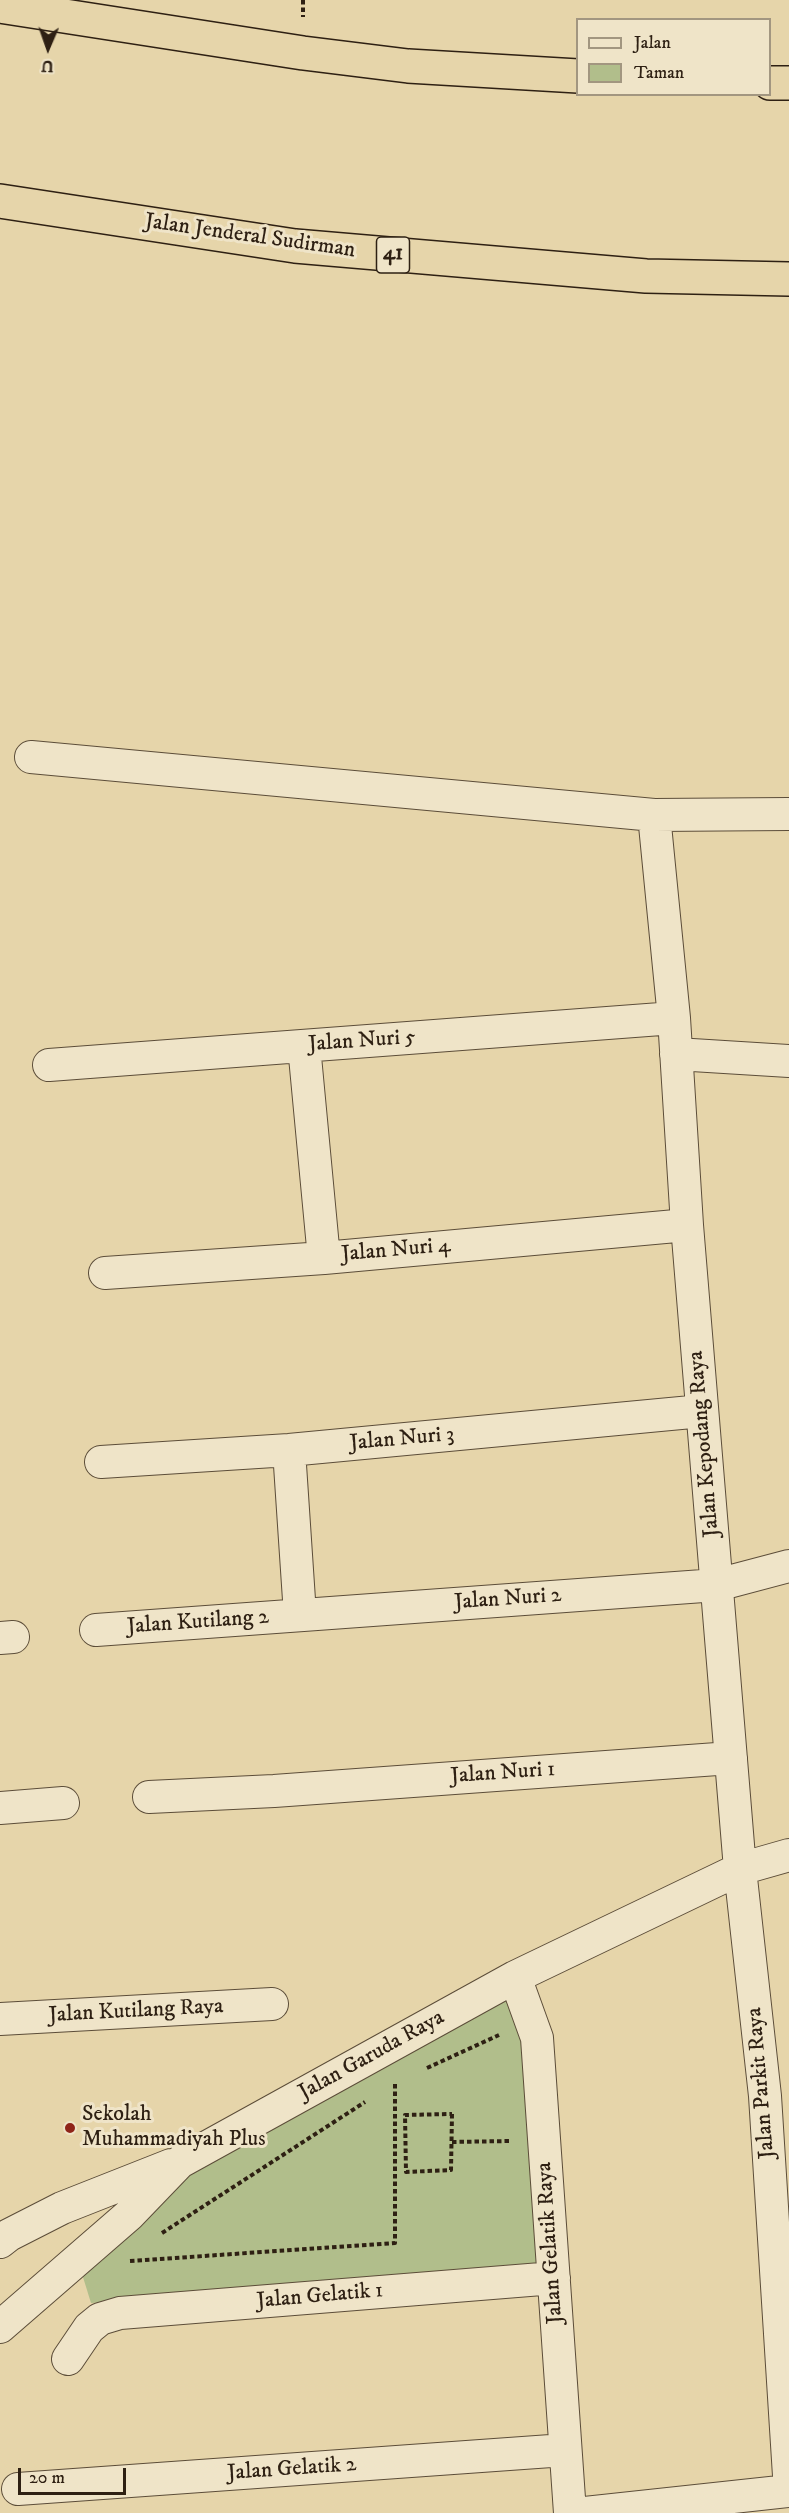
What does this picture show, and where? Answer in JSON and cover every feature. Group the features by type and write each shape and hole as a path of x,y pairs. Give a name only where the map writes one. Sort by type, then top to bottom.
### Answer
{"highway":[{"path":"0,6 303,53 408,66 576,76"},
{"path":"771,82 789,83"},
{"name":"Jalan Jenderal Sudirman","path":"0,201 295,246 646,276 789,279"}],"street":[{"path":"32,757 654,815 789,814"},
{"name":"Jalan Kepodang Raya","path":"654,815 674,1018 687,1224 740,1869"},
{"name":"Jalan Nuri 5","path":"49,1065 674,1018"},
{"path":"304,1046 324,1258"},
{"path":"676,1054 789,1061"},
{"name":"Jalan Nuri 4","path":"105,1273 324,1258 687,1224"},
{"name":"Jalan Nuri 3","path":"101,1462 289,1450 702,1411"},
{"path":"289,1450 300,1615"},
{"name":"Jalan Nuri 2","path":"300,1615 717,1585 789,1566"},
{"name":"Jalan Kutilang 2","path":"96,1630 300,1615"},
{"name":"Jalan Nuri 1","path":"149,1797 274,1791 731,1758"},
{"path":"0,1808 63,1803"},
{"name":"Jalan Garuda Raya","path":"0,2327 129,2215 180,2162 515,1977 740,1869 789,1855"},
{"name":"Jalan Parkit Raya","path":"740,1869 777,2095 789,2476"},
{"name":"Jalan Gelatik Raya","path":"515,1977 537,2038 570,2513"},
{"name":"Jalan Kutilang Raya","path":"0,2019 272,2004"},
{"path":"0,2242 62,2208 180,2162"},
{"name":"Jalan Gelatik 1","path":"68,2359 89,2328 100,2319 120,2313 554,2278"},
{"name":"Jalan Gelatik 2","path":"18,2489 565,2450"},
{"path":"585,2513 789,2491"}],"path":[{"path":"416,2073 531,2020"},
{"path":"385,2089 406,2078"},
{"path":"118,2262 395,2243 395,2083"},
{"path":"158,2236 366,2102"},
{"path":"452,2114 452,2142 452,2170 406,2172 405,2115 452,2114"},
{"path":"452,2142 544,2141"}],"green space":[{"path":"510,1988 523,2028 545,2278 91,2303 78,2261 180,2163"}],"place":[{"name":"Sekolah Muhammadiyah Plus","path":"70,2128"}]}
